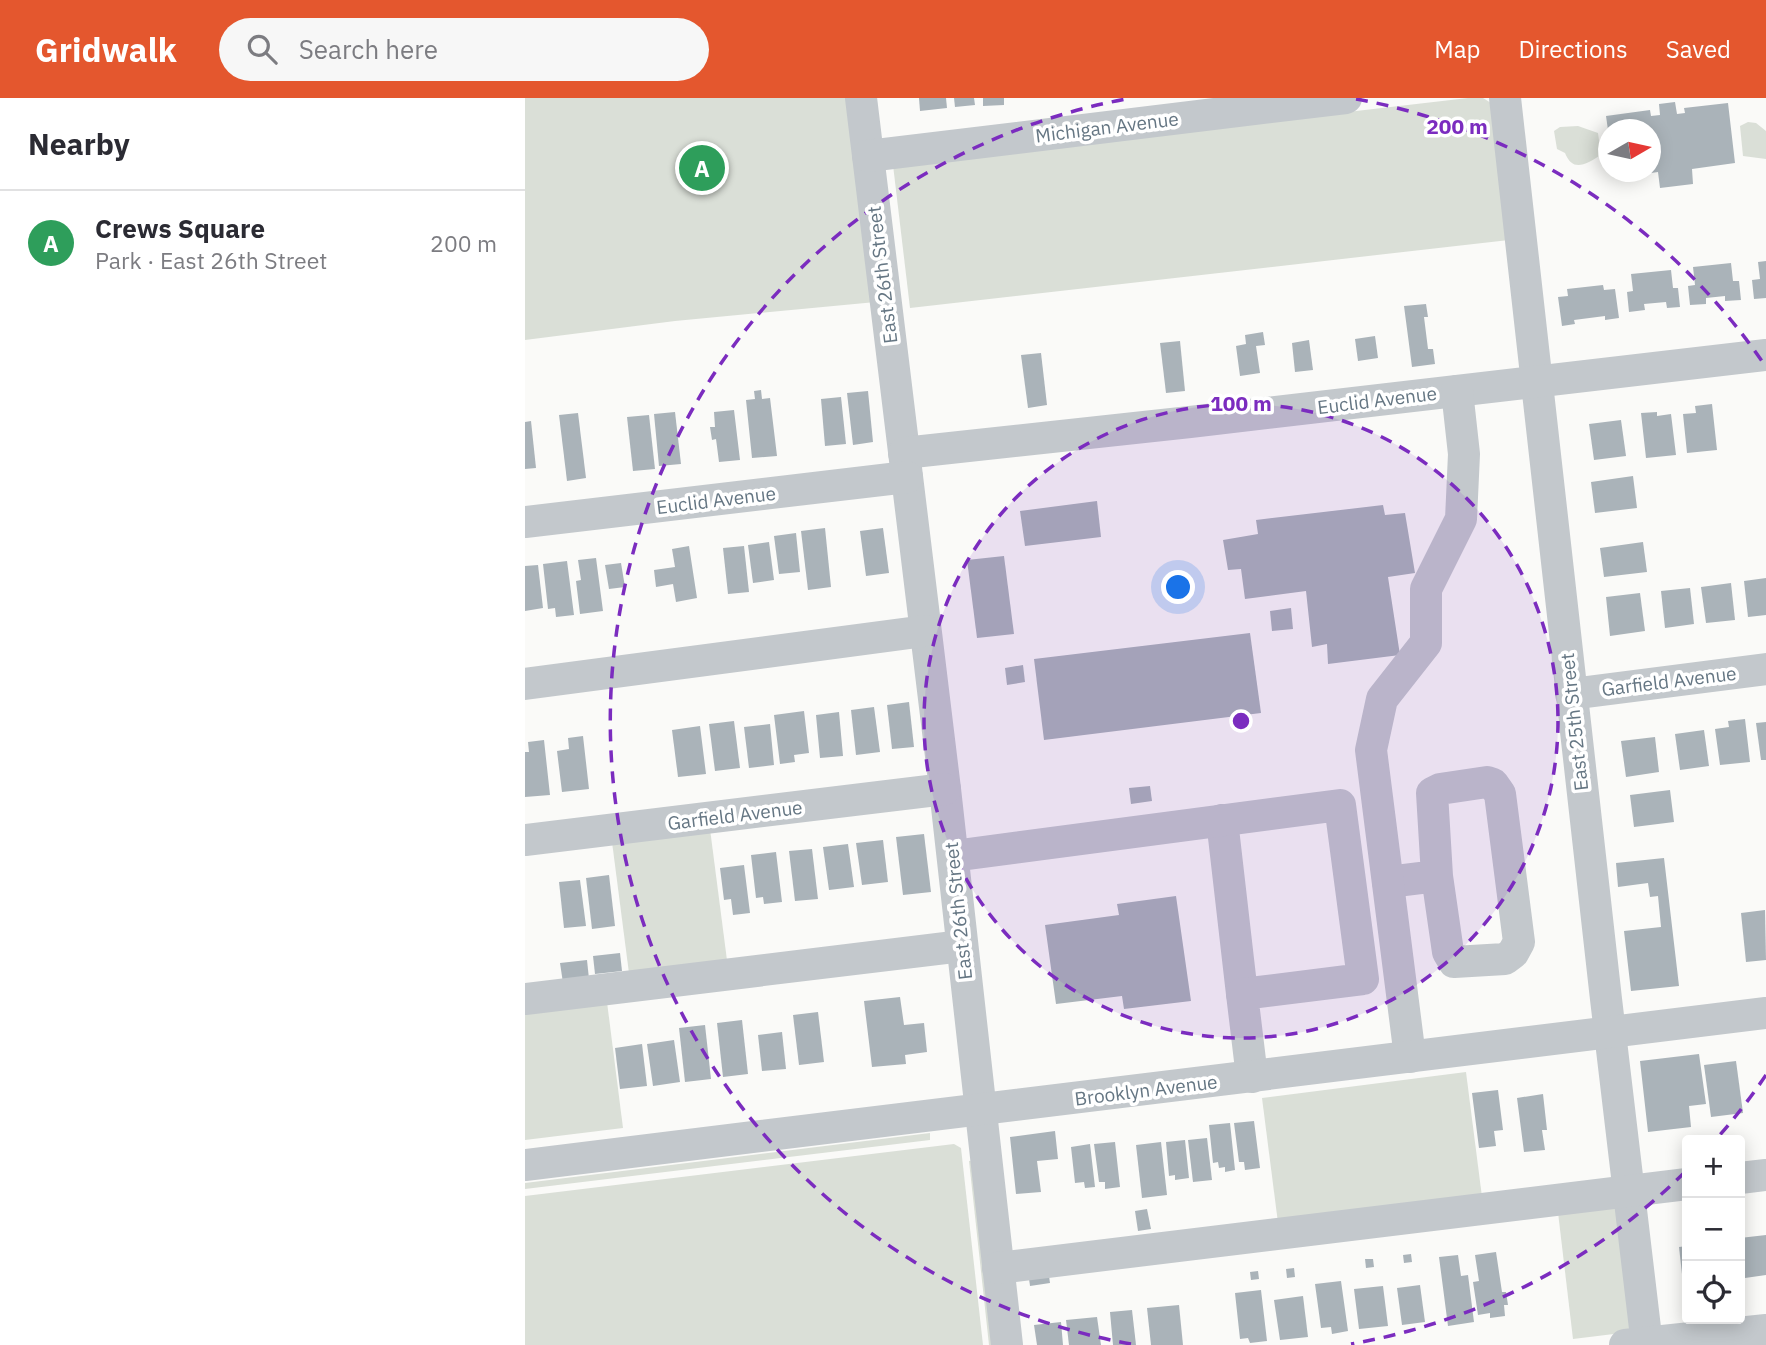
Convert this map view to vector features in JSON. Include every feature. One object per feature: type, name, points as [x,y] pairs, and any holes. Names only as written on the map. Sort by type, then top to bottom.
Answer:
[{"type":"street","name":"East 26th Street","points":[[861,98],[953,856],[1007,1345]]},
{"type":"street","name":"Michigan Avenue","points":[[868,156],[1346,98]]},
{"type":"street","name":"East 25th Street","points":[[1506,98],[1571,694],[1629,1190],[1640,1344]]},
{"type":"street","name":"Euclid Avenue","points":[[525,522],[905,465],[1457,391],[1766,355]]},
{"type":"street","points":[[1410,1057],[1371,750],[1382,699],[1426,643],[1426,589],[1461,519],[1464,454],[1457,391]]},
{"type":"street","points":[[525,684],[925,631]]},
{"type":"street","name":"Garfield Avenue","points":[[1571,694],[1766,669]]},
{"type":"street","points":[[1487,782],[1493,784],[1500,794],[1520,942],[1513,953],[1505,959],[1454,962],[1448,952],[1437,876],[1432,793],[1440,789],[1487,782]]},
{"type":"street","name":"Garfield Avenue","points":[[525,841],[945,789]]},
{"type":"street","points":[[953,856],[1340,805],[1363,979],[1242,994]]},
{"type":"street","points":[[1223,820],[1252,1077]]},
{"type":"street","points":[[1388,882],[1437,876]]},
{"type":"street","points":[[525,999],[962,946]]},
{"type":"street","name":"Brooklyn Avenue","points":[[525,1165],[1766,1013]]},
{"type":"street","points":[[1745,1177],[1766,1175]]},
{"type":"street","points":[[998,1268],[1682,1185]]},
{"type":"street","points":[[1640,1344],[1766,1330]]},
{"type":"shaded area","points":[[525,98],[871,98],[897,300],[675,321],[525,340]]},
{"type":"shaded area","points":[[1483,98],[1491,103],[1509,240],[910,308],[893,165]]},
{"type":"shaded area","points":[[1748,122],[1756,123],[1766,131],[1766,159],[1743,156],[1740,126]]},
{"type":"shaded area","points":[[1578,126],[1598,133],[1598,157],[1580,165],[1572,163],[1565,153],[1557,149],[1554,131],[1560,127]]},
{"type":"shaded area","points":[[710,829],[728,968],[630,981],[612,842]]},
{"type":"shaded area","points":[[606,994],[623,1128],[525,1140],[525,1005]]},
{"type":"shaded area","points":[[1466,1072],[1482,1197],[1278,1223],[1262,1098]]},
{"type":"shaded area","points":[[930,1133],[930,1140],[525,1189],[525,1183]]},
{"type":"shaded area","points":[[954,1144],[961,1148],[983,1345],[525,1345],[525,1196]]},
{"type":"shaded area","points":[[976,1160],[997,1345],[989,1345],[969,1161]]},
{"type":"shaded area","points":[[1616,1197],[1631,1322],[1629,1329],[1622,1333],[1573,1339],[1557,1204]]},
{"type":"building","points":[[919,98],[946,98],[947,108],[920,111]]},
{"type":"building","points":[[954,98],[974,98],[975,105],[955,107]]},
{"type":"building","points":[[983,98],[1004,98],[1004,105],[983,106]]},
{"type":"building","points":[[1675,102],[1677,114],[1685,113],[1684,108],[1728,103],[1735,163],[1692,169],[1693,184],[1660,188],[1661,119],[1606,119],[1606,116],[1650,110],[1651,116],[1660,115],[1659,104]]},
{"type":"building","points":[[1766,261],[1766,298],[1754,299],[1752,280],[1760,279],[1758,262]]},
{"type":"building","points":[[1731,263],[1733,281],[1739,281],[1741,300],[1725,301],[1725,296],[1706,298],[1706,304],[1690,305],[1688,286],[1695,285],[1693,267]]},
{"type":"building","points":[[1671,270],[1673,288],[1678,288],[1680,307],[1667,308],[1666,302],[1644,304],[1645,310],[1629,312],[1627,292],[1633,291],[1631,274]]},
{"type":"building","points":[[1603,285],[1604,290],[1615,289],[1619,318],[1605,320],[1605,316],[1574,320],[1575,324],[1562,326],[1558,297],[1568,296],[1567,289]]},
{"type":"building","points":[[1426,304],[1428,317],[1424,317],[1428,349],[1433,349],[1435,364],[1412,367],[1404,306]]},
{"type":"building","points":[[1263,332],[1265,345],[1256,346],[1260,373],[1240,376],[1236,346],[1246,344],[1245,335]]},
{"type":"building","points":[[1375,336],[1378,358],[1358,361],[1355,339]]},
{"type":"building","points":[[1309,340],[1313,370],[1295,372],[1292,343]]},
{"type":"building","points":[[1180,341],[1185,391],[1166,393],[1160,343]]},
{"type":"building","points":[[1041,353],[1047,405],[1028,408],[1021,355]]},
{"type":"building","points":[[761,390],[762,399],[770,398],[777,456],[752,458],[746,400],[755,399],[754,391]]},
{"type":"building","points":[[868,391],[873,442],[853,445],[847,393]]},
{"type":"building","points":[[841,397],[846,444],[825,446],[821,399]]},
{"type":"building","points":[[1712,404],[1717,450],[1687,453],[1683,414],[1696,413],[1695,406]]},
{"type":"building","points":[[734,410],[740,460],[719,462],[716,439],[712,440],[710,427],[715,427],[714,412]]},
{"type":"building","points":[[675,412],[681,464],[659,466],[654,414]]},
{"type":"building","points":[[1657,412],[1657,416],[1671,414],[1676,455],[1646,458],[1641,413]]},
{"type":"building","points":[[578,413],[586,478],[567,481],[559,415]]},
{"type":"building","points":[[649,415],[655,469],[633,471],[627,417]]},
{"type":"building","points":[[1621,420],[1626,456],[1594,460],[1589,424]]},
{"type":"building","points":[[531,421],[536,468],[525,469],[525,422]]},
{"type":"building","points":[[1633,476],[1637,508],[1595,513],[1591,482]]},
{"type":"building","points":[[1097,501],[1101,537],[1025,546],[1020,511]]},
{"type":"building","points":[[1383,505],[1385,515],[1405,513],[1415,573],[1388,577],[1400,655],[1328,664],[1327,644],[1312,647],[1306,591],[1245,599],[1241,569],[1228,570],[1223,540],[1258,534],[1256,520]]},
{"type":"building","points":[[825,528],[831,587],[808,590],[801,531]]},
{"type":"building","points":[[883,528],[889,573],[866,576],[860,531]]},
{"type":"building","points":[[796,533],[800,572],[779,574],[774,536]]},
{"type":"building","points":[[769,542],[774,580],[753,583],[748,545]]},
{"type":"building","points":[[1643,542],[1647,572],[1604,577],[1600,548]]},
{"type":"building","points":[[689,546],[697,598],[676,602],[673,584],[656,587],[654,570],[675,567],[672,549]]},
{"type":"building","points":[[744,546],[749,592],[728,594],[723,548]]},
{"type":"building","points":[[1004,556],[1014,634],[977,638],[967,560]]},
{"type":"building","points":[[596,558],[603,611],[580,614],[576,581],[581,580],[578,560]]},
{"type":"building","points":[[567,561],[574,615],[556,617],[555,608],[548,609],[543,564]]},
{"type":"building","points":[[621,563],[625,587],[609,589],[605,565]]},
{"type":"building","points":[[538,565],[543,608],[525,611],[525,566]]},
{"type":"building","points":[[1766,578],[1766,615],[1748,617],[1744,581]]},
{"type":"building","points":[[1731,583],[1735,620],[1706,623],[1701,587]]},
{"type":"building","points":[[1690,588],[1694,624],[1665,628],[1661,591]]},
{"type":"building","points":[[1640,593],[1645,631],[1610,636],[1606,597]]},
{"type":"building","points":[[1291,608],[1293,629],[1272,631],[1270,611]]},
{"type":"building","points":[[1250,633],[1261,713],[1044,740],[1034,659]]},
{"type":"building","points":[[1023,665],[1025,682],[1007,685],[1005,668]]},
{"type":"building","points":[[909,702],[914,747],[892,749],[887,705]]},
{"type":"building","points":[[874,707],[880,752],[856,755],[851,710]]},
{"type":"building","points":[[804,711],[809,753],[794,755],[795,762],[780,764],[774,715]]},
{"type":"building","points":[[839,712],[843,756],[820,758],[816,715]]},
{"type":"building","points":[[1745,719],[1750,762],[1720,765],[1715,729],[1729,727],[1728,721]]},
{"type":"building","points":[[734,721],[740,768],[715,771],[709,724]]},
{"type":"building","points":[[1766,722],[1766,760],[1761,760],[1756,723]]},
{"type":"building","points":[[770,724],[774,765],[749,768],[744,727]]},
{"type":"building","points":[[700,726],[706,774],[678,777],[672,730]]},
{"type":"building","points":[[1704,730],[1709,766],[1680,770],[1675,734]]},
{"type":"building","points":[[583,736],[589,789],[562,792],[557,751],[569,749],[568,738]]},
{"type":"building","points":[[1655,737],[1659,772],[1626,777],[1621,741]]},
{"type":"building","points":[[544,740],[550,795],[525,797],[525,752],[529,752],[528,742]]},
{"type":"building","points":[[1150,786],[1152,801],[1131,804],[1129,788]]},
{"type":"building","points":[[1670,790],[1674,822],[1634,827],[1630,795]]},
{"type":"building","points":[[924,834],[931,892],[903,895],[896,837]]},
{"type":"building","points":[[883,840],[888,882],[862,885],[856,843]]},
{"type":"building","points":[[848,844],[854,887],[829,890],[823,847]]},
{"type":"building","points":[[812,849],[818,899],[795,901],[789,851]]},
{"type":"building","points":[[776,852],[782,902],[764,904],[763,897],[756,898],[751,855]]},
{"type":"building","points":[[1664,858],[1679,986],[1631,991],[1624,931],[1661,927],[1658,896],[1650,897],[1648,883],[1618,887],[1616,863]]},
{"type":"building","points":[[744,865],[750,913],[733,915],[731,899],[724,900],[720,868]]},
{"type":"building","points":[[609,875],[615,926],[592,929],[586,878]]},
{"type":"building","points":[[580,880],[586,926],[564,928],[559,882]]},
{"type":"building","points":[[1176,896],[1191,1001],[1124,1009],[1122,996],[1056,1004],[1045,925],[1119,915],[1117,904]]},
{"type":"building","points":[[1765,910],[1766,960],[1746,962],[1741,913]]},
{"type":"building","points":[[620,953],[622,971],[595,974],[593,956]]},
{"type":"building","points":[[587,960],[589,979],[563,983],[560,963]]},
{"type":"building","points":[[900,997],[904,1025],[924,1023],[927,1052],[905,1055],[906,1064],[872,1067],[864,1001]]},
{"type":"building","points":[[818,1012],[824,1062],[799,1065],[793,1015]]},
{"type":"building","points":[[742,1020],[748,1074],[723,1077],[717,1023]]},
{"type":"building","points":[[705,1025],[711,1079],[685,1082],[679,1028]]},
{"type":"building","points":[[782,1032],[786,1069],[762,1071],[758,1035]]},
{"type":"building","points":[[674,1040],[680,1082],[653,1086],[647,1044]]},
{"type":"building","points":[[642,1044],[647,1086],[620,1089],[615,1048]]},
{"type":"building","points":[[1699,1054],[1706,1104],[1689,1106],[1691,1127],[1648,1132],[1640,1061]]},
{"type":"building","points":[[1736,1061],[1743,1113],[1711,1117],[1704,1065]]},
{"type":"building","points":[[1498,1090],[1503,1130],[1494,1131],[1496,1146],[1479,1148],[1472,1093]]},
{"type":"building","points":[[1543,1094],[1547,1130],[1542,1130],[1545,1150],[1524,1152],[1517,1098]]},
{"type":"building","points":[[1254,1121],[1260,1168],[1245,1170],[1244,1162],[1239,1162],[1234,1123]]},
{"type":"building","points":[[1230,1123],[1235,1170],[1225,1172],[1225,1167],[1219,1168],[1218,1162],[1213,1163],[1209,1125]]},
{"type":"building","points":[[1055,1131],[1058,1159],[1037,1161],[1041,1192],[1016,1194],[1010,1137]]},
{"type":"building","points":[[1207,1138],[1212,1180],[1193,1182],[1188,1140]]},
{"type":"building","points":[[1185,1140],[1189,1178],[1175,1180],[1175,1175],[1169,1176],[1166,1142]]},
{"type":"building","points":[[1115,1142],[1120,1187],[1105,1189],[1105,1182],[1099,1182],[1094,1144]]},
{"type":"building","points":[[1161,1142],[1167,1195],[1142,1198],[1136,1145]]},
{"type":"building","points":[[1090,1144],[1095,1187],[1085,1188],[1084,1182],[1075,1183],[1071,1147]]},
{"type":"building","points":[[1147,1209],[1151,1229],[1138,1231],[1135,1211]]},
{"type":"building","points":[[1766,1235],[1766,1275],[1745,1278],[1745,1237]]},
{"type":"building","points":[[1679,1247],[1682,1247],[1682,1274]]},
{"type":"building","points":[[1496,1252],[1502,1292],[1506,1292],[1508,1305],[1504,1305],[1505,1316],[1490,1318],[1490,1313],[1478,1315],[1473,1282],[1479,1281],[1475,1255]]},
{"type":"building","points":[[1411,1254],[1412,1262],[1404,1263],[1403,1255]]},
{"type":"building","points":[[1458,1255],[1461,1276],[1468,1275],[1474,1322],[1448,1326],[1439,1257]]},
{"type":"building","points":[[1365,1259],[1373,1259],[1374,1267],[1366,1268]]},
{"type":"building","points":[[1294,1268],[1295,1277],[1287,1278],[1286,1269]]},
{"type":"building","points":[[1048,1269],[1050,1283],[1030,1286],[1028,1271]]},
{"type":"building","points":[[1258,1271],[1259,1279],[1251,1280],[1250,1272]]},
{"type":"building","points":[[1341,1281],[1348,1331],[1332,1334],[1331,1327],[1321,1328],[1315,1284]]},
{"type":"building","points":[[1420,1285],[1425,1322],[1402,1325],[1397,1288]]},
{"type":"building","points":[[1383,1286],[1388,1326],[1359,1329],[1354,1289]]},
{"type":"building","points":[[1261,1290],[1267,1341],[1250,1343],[1248,1338],[1240,1339],[1235,1293]]},
{"type":"building","points":[[1303,1296],[1308,1337],[1280,1340],[1274,1300]]},
{"type":"building","points":[[1179,1305],[1183,1345],[1151,1345],[1147,1308]]},
{"type":"building","points":[[1132,1310],[1136,1345],[1113,1345],[1110,1312]]},
{"type":"building","points":[[1097,1317],[1101,1345],[1069,1345],[1066,1320]]},
{"type":"building","points":[[1061,1322],[1063,1345],[1037,1345],[1034,1325]]},
{"type":"place","name":"Crews Square","points":[[702,168]]}]
